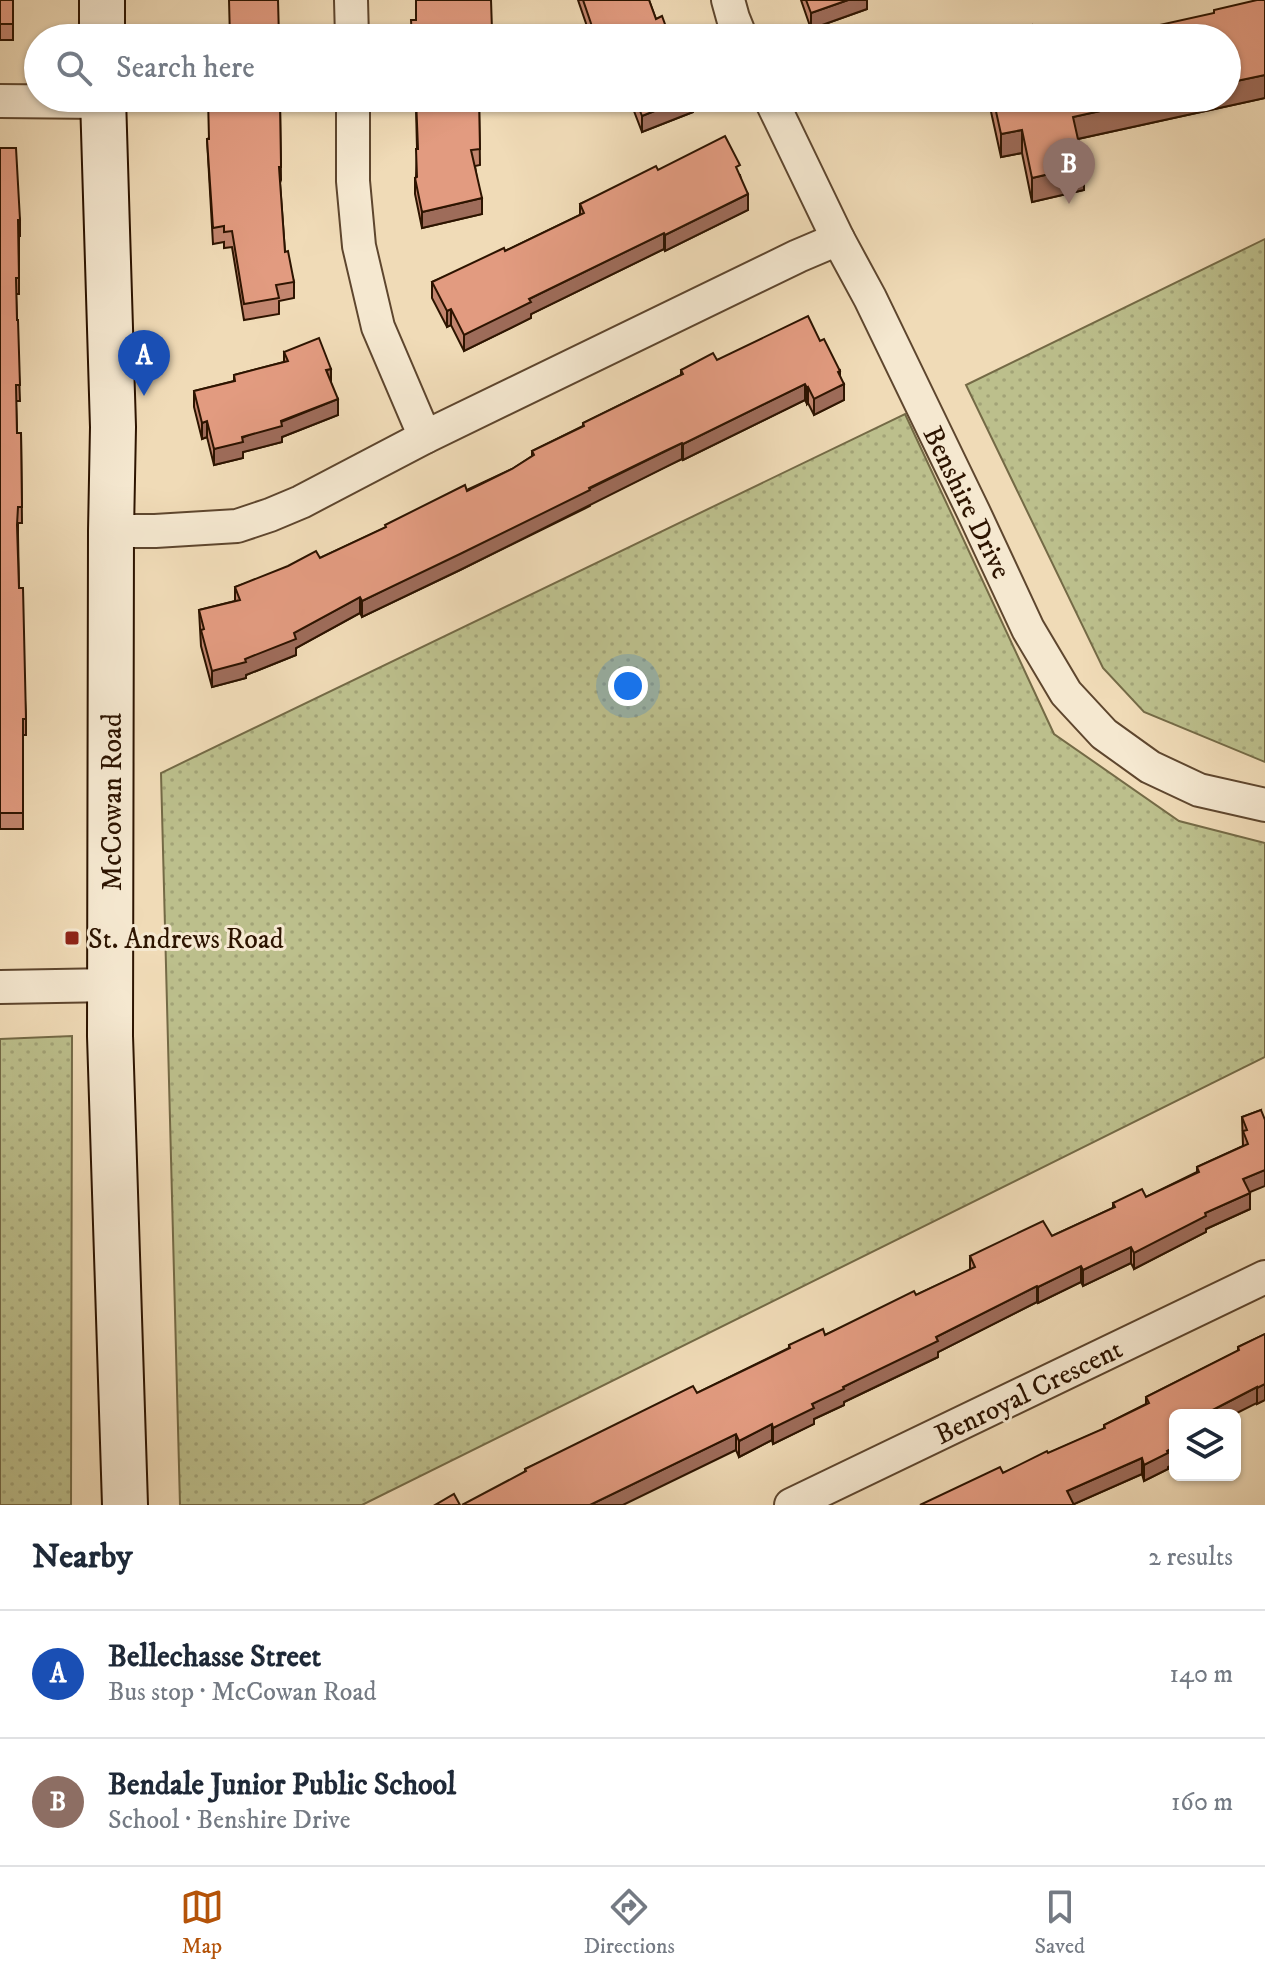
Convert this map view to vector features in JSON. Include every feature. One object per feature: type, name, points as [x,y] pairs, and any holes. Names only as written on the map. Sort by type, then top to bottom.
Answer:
[{"type":"main road","points":[[102,0],[102,24]]},
{"type":"main road","name":"McCowan Road","points":[[103,112],[113,427],[110,1036],[125,1505]]},
{"type":"street","points":[[351,0],[352,24]]},
{"type":"street","points":[[728,0],[735,24]]},
{"type":"street","points":[[0,101],[24,101]]},
{"type":"street","points":[[353,112],[353,181],[359,246],[378,327],[425,437]]},
{"type":"street","name":"Benshire Drive","points":[[777,112],[870,298],[1028,629],[1066,693],[1104,734],[1150,767],[1199,790],[1265,805]]},
{"type":"street","points":[[111,531],[237,526],[301,502],[425,437],[838,239]]},
{"type":"street","points":[[0,987],[112,985]]},
{"type":"street","name":"Benroyal Crescent","points":[[791,1505],[1265,1277]]},
{"type":"green space","points":[[1265,239],[1265,762],[1144,712],[1103,668],[966,385]]},
{"type":"green space","points":[[905,414],[1054,734],[1179,821],[1265,843],[1265,1057],[362,1505],[180,1505],[161,773]]},
{"type":"green space","points":[[72,1036],[71,1505],[0,1505],[0,1039]]},
{"type":"building","points":[[0,0],[13,0],[13,24],[0,24]]},
{"type":"building","points":[[229,0],[278,0],[279,24],[230,24]]},
{"type":"building","points":[[416,0],[491,0],[492,24],[411,24],[411,20],[416,20]]},
{"type":"building","points":[[583,0],[649,0],[656,19],[662,16],[665,24],[591,24]]},
{"type":"building","points":[[806,0],[848,0],[811,13]]},
{"type":"building","points":[[1265,0],[1265,75],[1241,80],[1241,24],[1164,24],[1214,13],[1214,10]]},
{"type":"building","points":[[208,112],[280,112],[279,167],[285,252],[288,251],[294,282],[276,285],[279,298],[244,304],[232,231],[224,232],[224,226],[213,228]]},
{"type":"building","points":[[417,112],[479,112],[480,149],[471,150],[482,198],[422,212],[415,178]]},
{"type":"building","points":[[996,112],[1096,112],[1073,117],[1084,166],[1032,178],[1022,130],[1001,134]]},
{"type":"building","points":[[725,136],[740,165],[736,167],[748,194],[529,299],[531,302],[464,335],[451,309],[447,311],[432,282],[584,213],[580,204]]},
{"type":"building","points":[[0,148],[16,148],[20,220],[19,278],[16,278],[20,385],[16,385],[17,433],[21,433],[22,507],[18,507],[17,525],[19,588],[23,588],[26,719],[23,719],[23,813],[0,813]]},
{"type":"building","points":[[808,316],[820,341],[824,339],[844,384],[814,399],[805,384],[362,601],[360,597],[294,633],[296,639],[245,659],[246,662],[212,671],[199,610],[240,600],[235,587],[316,551],[320,558],[465,485],[467,491],[512,469],[534,455],[532,451],[584,426],[583,423],[683,374],[681,370],[713,353],[717,360]]},
{"type":"building","points":[[319,338],[331,369],[326,370],[338,399],[281,421],[282,426],[242,437],[243,442],[214,449],[207,421],[202,423],[194,391],[235,381],[234,375],[288,361],[284,352]]},
{"type":"building","points":[[1261,1110],[1265,1120],[1265,1170],[1243,1179],[1250,1193],[1205,1213],[1206,1216],[1134,1253],[1131,1247],[1083,1270],[1081,1266],[1037,1286],[936,1337],[938,1341],[843,1387],[812,1404],[814,1408],[739,1441],[736,1434],[590,1505],[462,1505],[525,1469],[693,1386],[697,1393],[823,1329],[825,1335],[914,1291],[916,1295],[975,1267],[970,1256],[1043,1221],[1052,1236],[1115,1207],[1113,1203],[1142,1189],[1146,1197],[1199,1172],[1197,1167],[1248,1144],[1242,1117]]},
{"type":"building","points":[[1265,1334],[1265,1384],[1215,1409],[1169,1409],[1168,1453],[1144,1465],[1142,1458],[1067,1491],[1074,1505],[920,1505],[1000,1467],[1003,1473],[1105,1428],[1104,1425],[1149,1403],[1146,1397],[1239,1350],[1238,1347]]},
{"type":"building","points":[[454,1494],[460,1505],[435,1505]]},
{"type":"place","name":"Bendale Junior Public School","points":[[1069,204]]},
{"type":"place","name":"Bellechasse Street","points":[[144,396]]},
{"type":"place","name":"St. Andrews Road","points":[[72,938]]}]
